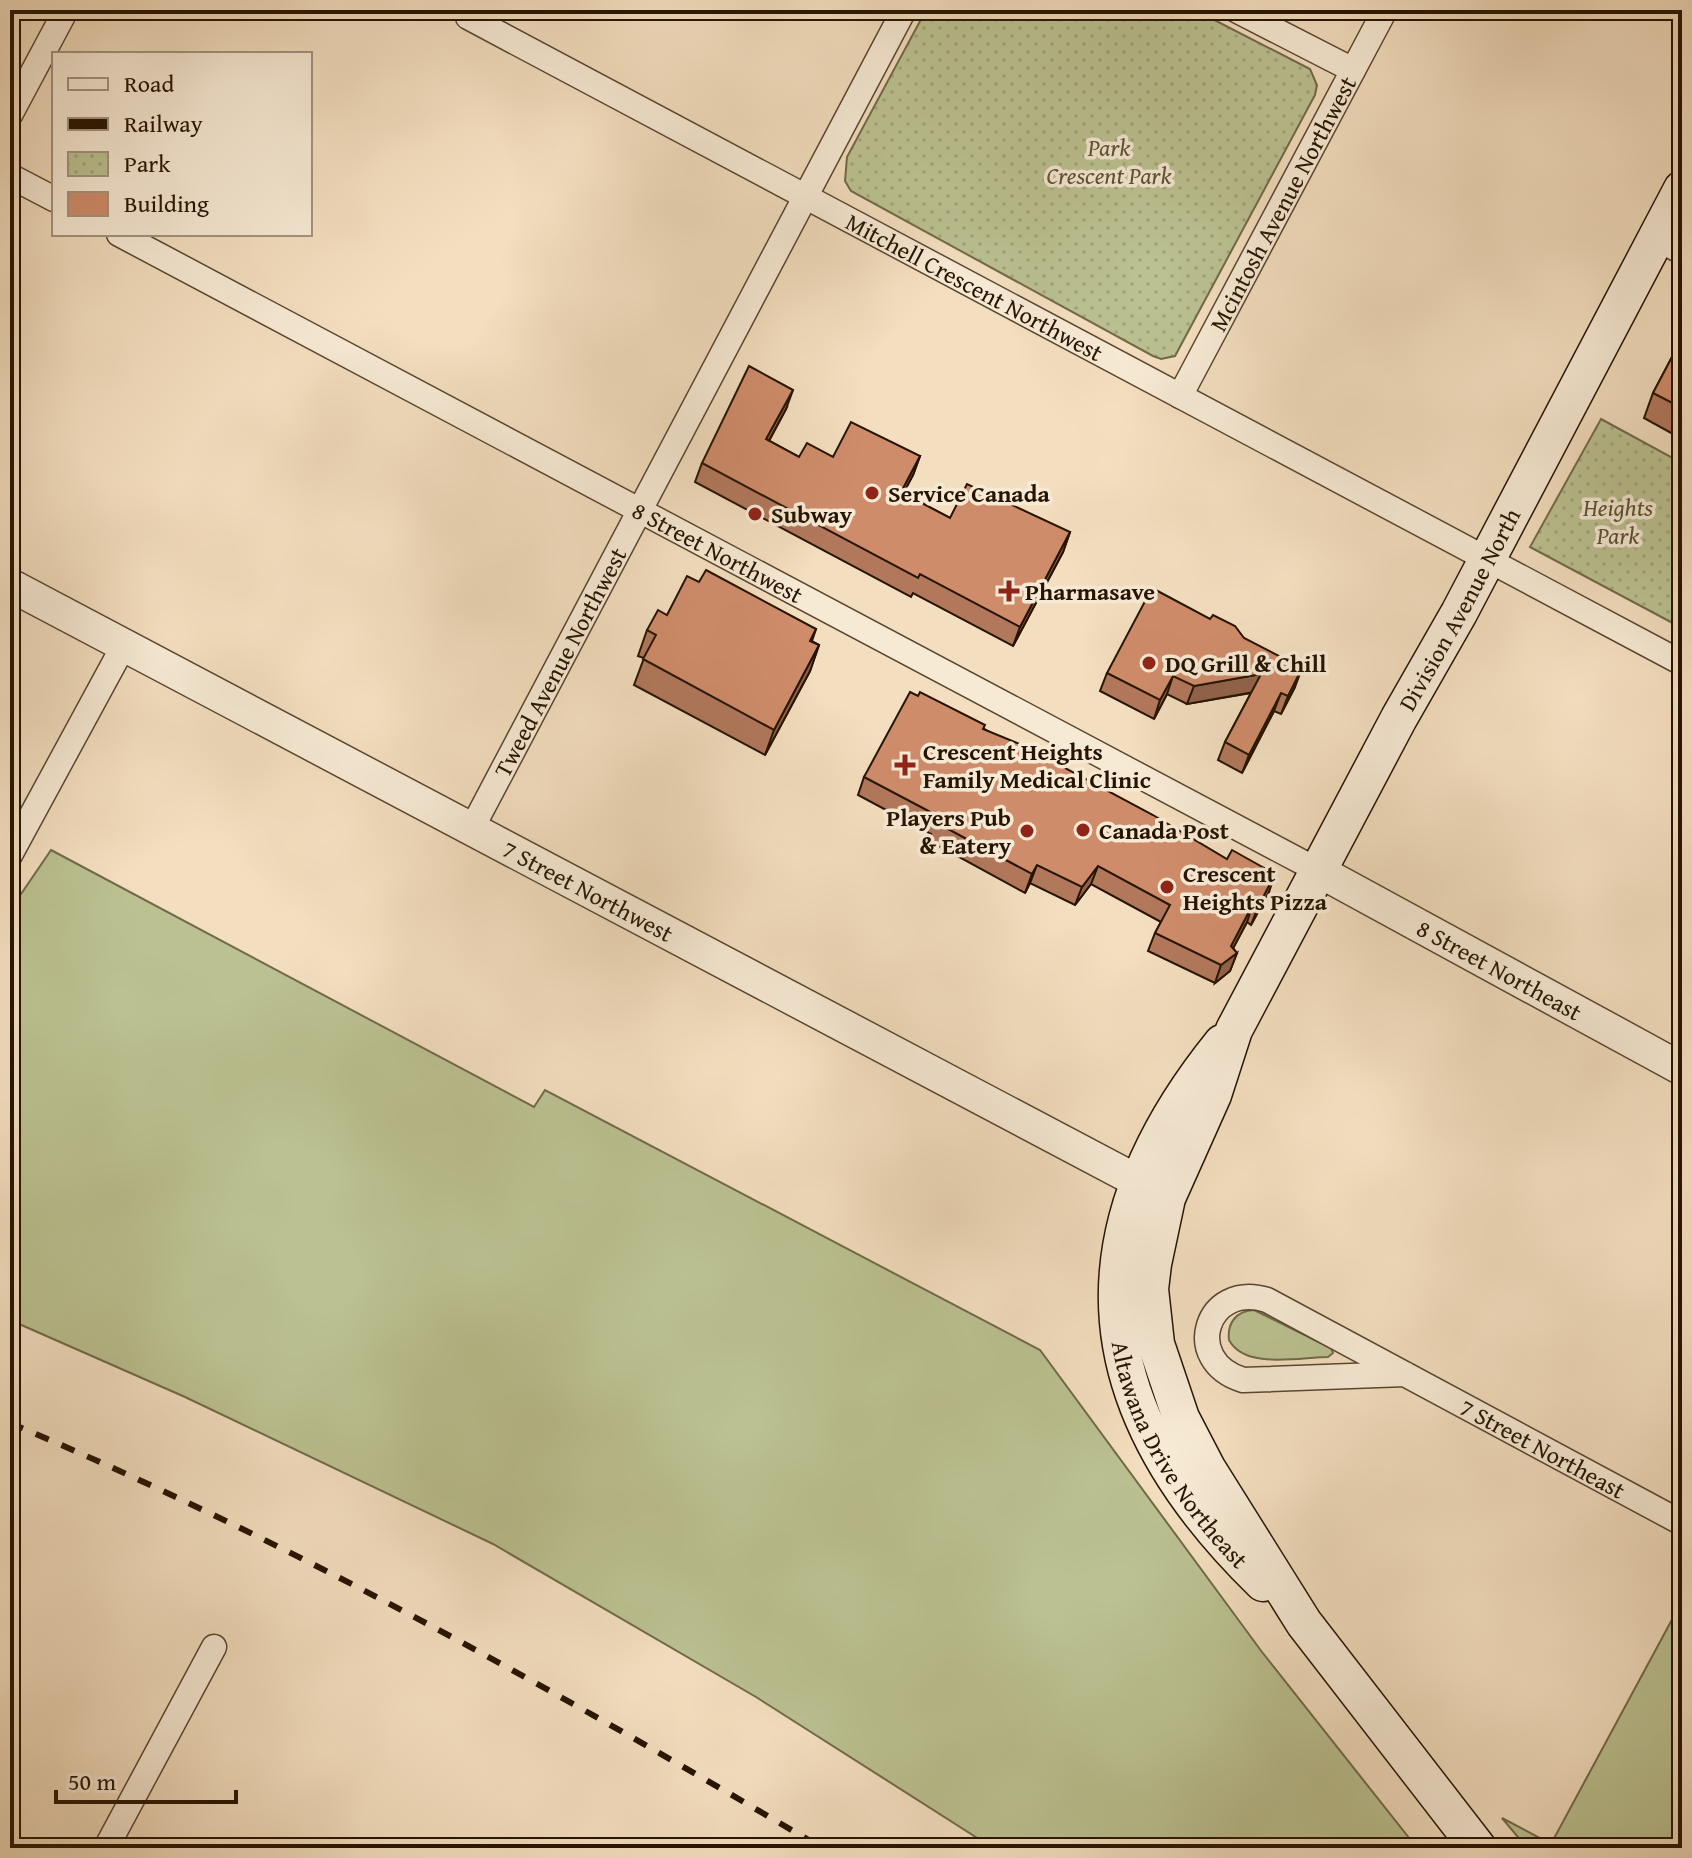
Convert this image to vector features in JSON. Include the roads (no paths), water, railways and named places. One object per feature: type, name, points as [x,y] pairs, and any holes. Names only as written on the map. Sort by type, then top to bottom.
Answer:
[{"type":"main road","name":"Division Avenue North","points":[[1135,1262],[1122,1231],[1153,1190],[1186,1088],[1234,1030],[1317,870],[1487,560],[1669,245],[1682,189]]},
{"type":"main road","name":"Altawana Drive Northeast","points":[[1135,1262],[1118,1340],[1130,1387],[1154,1442],[1197,1512],[1227,1548],[1304,1623],[1478,1848]]},
{"type":"street","points":[[10,115],[66,10]]},
{"type":"street","name":"Mitchell Crescent Northwest","points":[[472,10],[468,17],[1682,663]]},
{"type":"street","name":"Tweed Avenue Northwest","points":[[471,830],[904,10]]},
{"type":"street","points":[[1236,10],[1353,70]]},
{"type":"street","name":"Mcintosh Avenue Northwest","points":[[1180,396],[1385,10]]},
{"type":"street","points":[[10,176],[52,198]]},
{"type":"street","name":"8 Street Northwest","points":[[123,236],[1317,870]]},
{"type":"street","name":"7 Street Northwest","points":[[10,585],[1153,1190]]},
{"type":"street","points":[[10,855],[124,645]]},
{"type":"street","name":"8 Street Northeast","points":[[1317,870],[1682,1069]]},
{"type":"street","name":"7 Street Northeast","points":[[1405,1374],[1243,1380],[1220,1369],[1207,1346],[1207,1333],[1218,1309],[1241,1297],[1254,1296],[1405,1374],[1682,1523]]},
{"type":"street","points":[[106,1848],[214,1647]]},
{"type":"railway","points":[[10,1423],[115,1469],[322,1569],[524,1676],[822,1848]]},
{"type":"place","name":"Service Canada","points":[[872,493]]},
{"type":"place","name":"Subway","points":[[755,514]]},
{"type":"place","name":"Pharmasave","points":[[1009,591]]},
{"type":"place","name":"DQ Grill & Chill","points":[[1149,663]]},
{"type":"place","name":"Crescent Heights Family Medical Clinic","points":[[905,765]]},
{"type":"place","name":"Canada Post","points":[[1083,830]]},
{"type":"place","name":"Players Pub & Eatery","points":[[1027,831]]},
{"type":"place","name":"Crescent Heights Pizza","points":[[1167,887]]},
{"type":"park label","name":"Park Crescent Park","points":[[1109,161]]},
{"type":"park label","name":"Heights Park","points":[[1618,521]]}]
